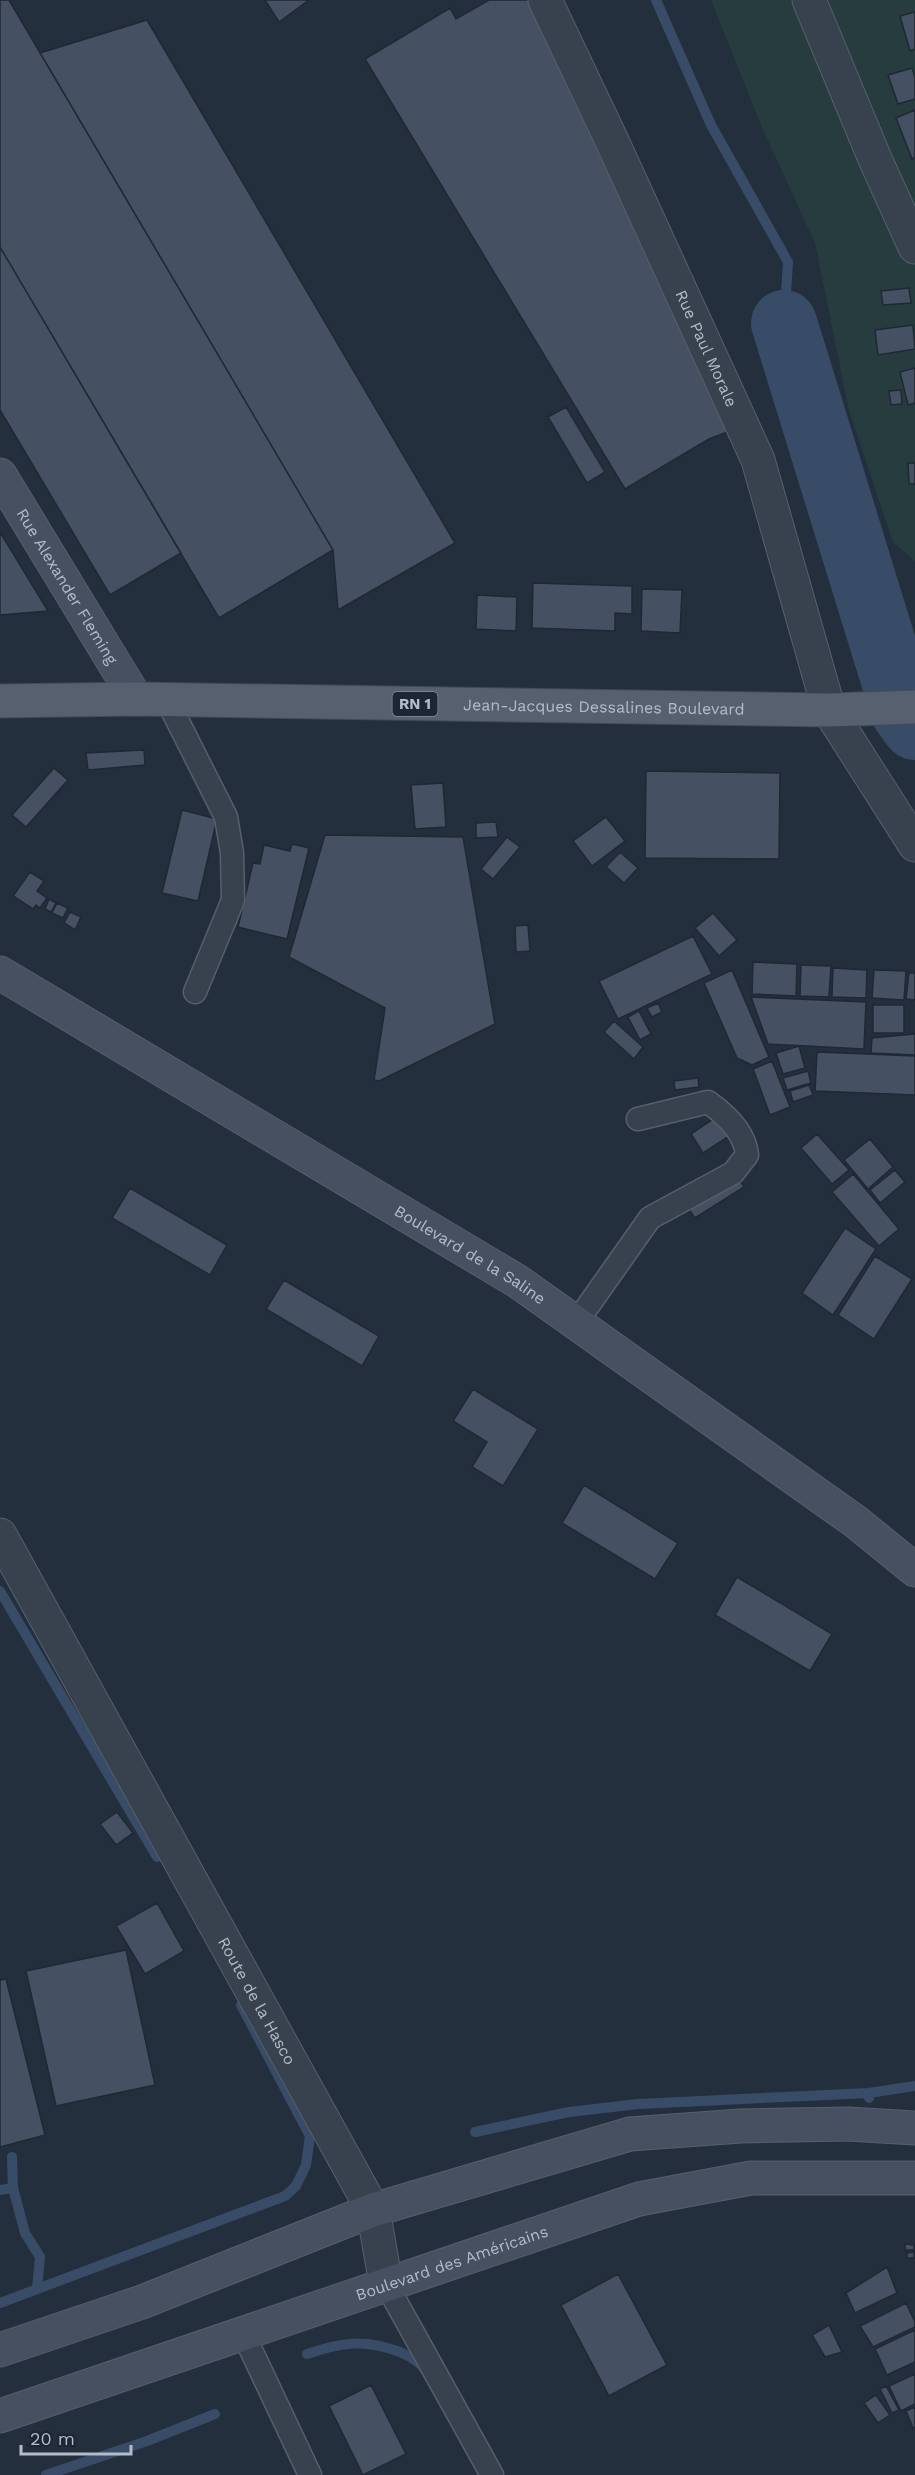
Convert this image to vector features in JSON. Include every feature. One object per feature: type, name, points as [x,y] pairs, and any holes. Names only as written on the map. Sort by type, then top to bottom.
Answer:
[{"type":"main road","name":"Rue Alexander Fleming","points":[[0,475],[151,700]]},
{"type":"main road","name":"Jean-Jacques Dessalines Boulevard","points":[[0,701],[151,700],[829,710],[899,708]]},
{"type":"main road","name":"Boulevard de la Saline","points":[[0,973],[517,1281],[856,1522],[915,1570]]},
{"type":"main road","points":[[0,2350],[142,2302],[373,2210],[630,2134],[753,2126],[848,2124],[915,2128]]},
{"type":"main road","name":"Boulevard des Américains","points":[[0,2416],[639,2199],[751,2178],[915,2178]]},
{"type":"street","name":"Rue Paul Morale","points":[[545,0],[758,460],[829,710],[915,845]]},
{"type":"street","points":[[809,0],[875,159],[915,247]]},
{"type":"street","name":"Route de la Hasco","points":[[0,1535],[373,2210],[386,2284]]},
{"type":"lane","points":[[151,700],[226,817],[232,853],[233,900],[195,992]]},
{"type":"lane","points":[[576,1323],[650,1218],[733,1173],[747,1155],[746,1143],[722,1112],[708,1102],[638,1119]]},
{"type":"lane","name":"Route de la Hasco","points":[[386,2284],[492,2475]]},
{"type":"lane","points":[[243,2333],[310,2475]]},
{"type":"green space","points":[[711,0],[915,0],[915,561],[893,542],[849,410],[815,243],[761,125]]},
{"type":"building","points":[[0,0],[9,0],[333,550],[219,618],[0,247]]},
{"type":"building","points":[[265,0],[309,0],[279,22]]},
{"type":"building","points":[[489,0],[530,0],[733,430],[709,439],[625,489],[365,59],[450,8],[456,19]]},
{"type":"building","points":[[915,12],[915,49],[910,51],[900,16]]},
{"type":"building","points":[[147,20],[455,543],[338,610],[333,550],[40,53]]},
{"type":"building","points":[[912,68],[915,77],[915,99],[898,104],[888,75]]},
{"type":"building","points":[[915,110],[915,157],[912,159],[896,118]]},
{"type":"building","points":[[0,247],[181,553],[110,595],[0,410]]},
{"type":"building","points":[[909,288],[911,303],[883,305],[881,291]]},
{"type":"building","points":[[913,325],[915,349],[878,355],[875,330]]},
{"type":"building","points":[[915,368],[915,403],[908,405],[900,372]]},
{"type":"building","points":[[901,390],[902,404],[891,405],[889,391]]},
{"type":"building","points":[[566,407],[605,472],[587,483],[548,417]]},
{"type":"building","points":[[908,463],[915,463],[915,484],[909,484]]},
{"type":"building","points":[[0,532],[48,611],[0,615]]},
{"type":"building","points":[[533,583],[632,586],[632,614],[615,613],[615,631],[532,628]]},
{"type":"building","points":[[642,589],[682,590],[680,633],[641,631]]},
{"type":"building","points":[[477,595],[517,597],[516,631],[476,629]]},
{"type":"building","points":[[144,750],[145,765],[88,770],[86,753]]},
{"type":"building","points":[[54,768],[68,780],[26,827],[12,815]]},
{"type":"building","points":[[646,771],[780,773],[779,859],[645,858]]},
{"type":"building","points":[[443,783],[446,827],[415,829],[411,785]]},
{"type":"building","points":[[182,810],[217,819],[198,901],[162,893]]},
{"type":"building","points":[[606,817],[625,841],[592,866],[573,841]]},
{"type":"building","points":[[496,822],[498,837],[476,838],[476,823]]},
{"type":"building","points":[[325,835],[463,837],[495,1024],[379,1081],[374,1080],[385,1008],[289,957]]},
{"type":"building","points":[[507,837],[520,847],[493,879],[481,869]]},
{"type":"building","points":[[292,844],[309,848],[287,939],[238,927],[253,863],[260,864],[264,845],[290,851]]},
{"type":"building","points":[[620,852],[638,868],[624,883],[606,867]]},
{"type":"building","points":[[30,872],[44,881],[37,891],[47,898],[40,908],[36,905],[33,909],[13,896]]},
{"type":"building","points":[[49,899],[56,903],[51,912],[45,909]]},
{"type":"building","points":[[57,903],[68,908],[63,918],[52,913]]},
{"type":"building","points":[[70,912],[81,917],[75,930],[64,923]]},
{"type":"building","points":[[713,913],[737,940],[719,956],[695,928]]},
{"type":"building","points":[[528,925],[530,951],[516,952],[515,926]]},
{"type":"building","points":[[693,936],[712,974],[618,1019],[599,981]]},
{"type":"building","points":[[753,962],[797,964],[796,996],[752,994]]},
{"type":"building","points":[[801,965],[831,966],[829,997],[800,996]]},
{"type":"building","points":[[833,968],[867,970],[866,998],[832,997]]},
{"type":"building","points":[[732,970],[769,1057],[752,1065],[737,1058],[704,983]]},
{"type":"building","points":[[874,970],[906,971],[904,1000],[872,998]]},
{"type":"building","points":[[909,973],[915,973],[915,1000],[906,999]]},
{"type":"building","points":[[751,997],[866,1002],[864,1049],[768,1044]]},
{"type":"building","points":[[658,1003],[662,1012],[652,1017],[647,1008]]},
{"type":"building","points":[[873,1005],[904,1005],[904,1033],[873,1033]]},
{"type":"building","points":[[639,1011],[651,1034],[640,1040],[628,1017]]},
{"type":"building","points":[[614,1021],[643,1047],[634,1059],[604,1032]]},
{"type":"building","points":[[915,1034],[915,1055],[871,1053],[872,1038]]},
{"type":"building","points":[[799,1046],[805,1068],[783,1074],[776,1053]]},
{"type":"building","points":[[817,1052],[915,1056],[915,1095],[815,1091]]},
{"type":"building","points":[[772,1061],[790,1107],[770,1115],[753,1069]]},
{"type":"building","points":[[808,1071],[811,1083],[787,1090],[783,1078]]},
{"type":"building","points":[[698,1078],[699,1087],[675,1090],[674,1081]]},
{"type":"building","points":[[809,1085],[813,1095],[793,1102],[790,1091]]},
{"type":"building","points":[[718,1116],[731,1135],[703,1153],[691,1134]]},
{"type":"building","points":[[817,1134],[849,1170],[832,1184],[801,1148]]},
{"type":"building","points":[[870,1139],[893,1167],[868,1189],[844,1160]]},
{"type":"building","points":[[895,1170],[905,1182],[880,1203],[870,1190]]},
{"type":"building","points":[[735,1173],[744,1187],[695,1218],[685,1204]]},
{"type":"building","points":[[853,1174],[899,1229],[879,1246],[832,1192]]},
{"type":"building","points":[[130,1188],[227,1245],[210,1275],[112,1218]]},
{"type":"building","points":[[845,1228],[876,1249],[833,1315],[802,1293]]},
{"type":"building","points":[[875,1256],[912,1279],[874,1339],[838,1315]]},
{"type":"building","points":[[284,1280],[379,1336],[362,1366],[266,1309]]},
{"type":"building","points":[[473,1389],[538,1429],[503,1486],[472,1467],[487,1442],[453,1421]]},
{"type":"building","points":[[584,1485],[678,1543],[655,1579],[562,1523]]},
{"type":"building","points":[[737,1577],[832,1634],[810,1671],[715,1615]]},
{"type":"building","points":[[117,1812],[133,1833],[116,1845],[100,1824]]},
{"type":"building","points":[[157,1903],[184,1951],[145,1974],[116,1926]]},
{"type":"building","points":[[126,1950],[155,2085],[56,2106],[26,1971]]},
{"type":"building","points":[[6,1979],[45,2135],[0,2147],[0,1980]]},
{"type":"building","points":[[905,2244],[914,2245],[914,2250],[905,2250]]},
{"type":"building","points":[[914,2252],[914,2258],[907,2258],[907,2253]]},
{"type":"building","points":[[887,2267],[897,2293],[855,2313],[846,2293]]},
{"type":"building","points":[[618,2274],[667,2365],[609,2396],[561,2305]]},
{"type":"building","points":[[906,2303],[915,2327],[873,2347],[860,2326]]},
{"type":"building","points":[[829,2325],[842,2352],[825,2357],[812,2335]]},
{"type":"building","points":[[915,2330],[915,2362],[887,2375],[875,2349]]},
{"type":"building","points":[[915,2374],[915,2404],[901,2411],[889,2386]]},
{"type":"building","points":[[371,2385],[406,2454],[363,2475],[329,2406]]},
{"type":"building","points":[[886,2386],[899,2410],[892,2413],[880,2389]]},
{"type":"building","points":[[876,2395],[890,2415],[878,2423],[864,2403]]},
{"type":"building","points":[[915,2407],[915,2427],[913,2428],[906,2411]]},
{"type":"waterway","points":[[656,0],[711,125],[788,262],[784,323]]},
{"type":"waterway","points":[[784,323],[904,712],[915,727]]},
{"type":"waterway","points":[[0,1591],[157,1857]]},
{"type":"waterway","points":[[0,2303],[285,2196],[296,2186],[306,2165],[310,2136],[241,2005]]},
{"type":"waterway","points":[[869,2098],[869,2093],[915,2086]]},
{"type":"waterway","points":[[475,2132],[569,2112],[638,2104],[869,2093]]},
{"type":"waterway","points":[[12,2157],[13,2188],[25,2233],[40,2257],[37,2289]]},
{"type":"waterway","points":[[0,2190],[13,2188]]},
{"type":"waterway","points":[[307,2354],[343,2345],[376,2345],[407,2355],[426,2371]]},
{"type":"waterway","points":[[46,2475],[147,2441],[215,2414]]}]
